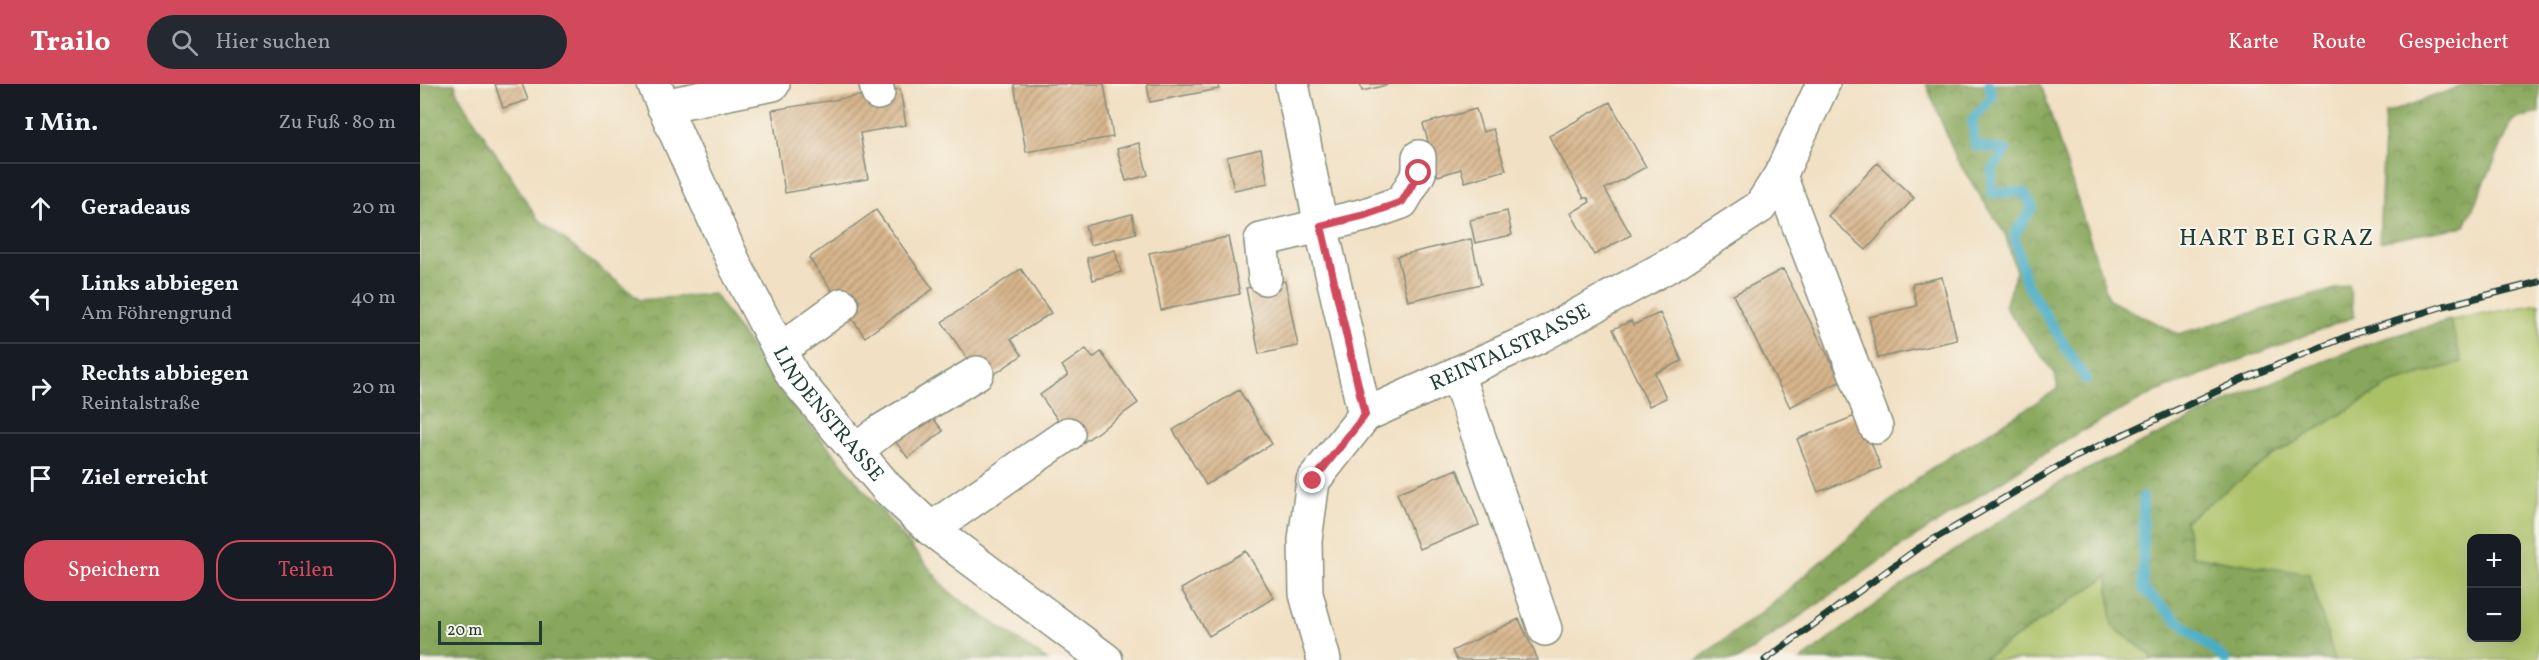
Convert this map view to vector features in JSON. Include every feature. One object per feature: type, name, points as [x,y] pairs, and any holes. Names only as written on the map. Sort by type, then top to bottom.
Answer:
[{"type":"street","points":[[659,95],[773,84]]},
{"type":"street","points":[[1292,84],[1321,226],[1365,415]]},
{"type":"street","name":"REINTALSTRASSE","points":[[1324,660],[1306,594],[1305,540],[1313,481],[1365,415],[1538,337],[1677,261],[1760,207],[1780,176],[1823,84]]},
{"type":"street","name":"LINDENSTRASSE","points":[[659,95],[736,267],[793,376],[887,488],[931,529],[1106,660]]},
{"type":"street","points":[[1265,278],[1261,240],[1365,215],[1402,202],[1419,173],[1419,157]]},
{"type":"street","points":[[1780,176],[1876,427]]},
{"type":"street","points":[[780,350],[842,305]]},
{"type":"street","points":[[856,451],[881,431],[977,373]]},
{"type":"street","points":[[1457,374],[1545,629]]},
{"type":"street","points":[[931,529],[1068,434]]},
{"type":"green space","points":[[420,84],[455,84],[457,93],[537,218],[640,300],[714,294],[780,389],[949,592],[1047,660],[420,660]]},
{"type":"green space","points":[[1926,84],[2041,84],[2109,300],[2178,334],[2349,285],[2354,317],[2156,392],[2067,439],[1912,539],[1737,660],[1697,660],[1763,611],[1922,474],[2058,389],[2055,374],[2005,307],[2016,271],[2005,234],[1957,160]]},
{"type":"green space","points":[[2467,84],[2539,84],[2539,113],[2513,120],[2465,226],[2379,242],[2385,114]]},
{"type":"green space","points":[[2539,304],[2539,660],[2335,660],[2309,574],[2192,556],[2185,521],[2274,455],[2390,384],[2462,362],[2450,320]]},
{"type":"green space","points":[[2450,320],[2462,362],[2390,384],[2274,455],[2185,521],[2192,556],[2309,574],[2335,660],[2151,660],[2151,655],[2112,626],[2108,576],[1982,660],[1801,660],[1896,589],[2055,485],[2247,392],[2372,342]]},
{"type":"green space","points":[[2108,576],[2112,626],[2151,655],[2151,660],[1982,660]]},
{"type":"building","points":[[495,84],[522,84],[528,100],[503,108]]},
{"type":"building","points":[[1014,84],[1104,84],[1113,137],[1026,152]]},
{"type":"building","points":[[1147,84],[1218,84],[1219,89],[1150,102]]},
{"type":"building","points":[[1360,84],[1387,84],[1387,85],[1362,91]]},
{"type":"building","points":[[900,89],[906,125],[860,133],[868,179],[785,193],[772,110]]},
{"type":"building","points":[[1610,102],[1646,167],[1605,189],[1631,235],[1594,255],[1571,213],[1590,202],[1588,198],[1584,198],[1549,136]]},
{"type":"building","points":[[1476,109],[1483,132],[1493,129],[1506,170],[1465,182],[1461,169],[1438,176],[1423,124]]},
{"type":"building","points":[[1139,143],[1148,175],[1126,181],[1117,149]]},
{"type":"building","points":[[1261,149],[1268,183],[1234,190],[1227,157]]},
{"type":"building","points":[[1877,163],[1914,198],[1866,250],[1828,216]]},
{"type":"building","points":[[876,210],[933,289],[865,337],[809,258]]},
{"type":"building","points":[[1507,211],[1512,235],[1475,243],[1470,220]]},
{"type":"building","points":[[1132,214],[1136,233],[1090,245],[1085,226]]},
{"type":"building","points":[[1228,237],[1240,294],[1161,310],[1149,253]]},
{"type":"building","points":[[1471,239],[1481,284],[1408,301],[1397,256]]},
{"type":"building","points":[[1115,250],[1121,272],[1093,280],[1087,258]]},
{"type":"building","points":[[1021,269],[1051,313],[1011,339],[1022,355],[983,382],[942,322]]},
{"type":"building","points":[[1783,269],[1841,381],[1790,407],[1733,295]]},
{"type":"building","points":[[1942,277],[1957,340],[1878,358],[1869,317],[1917,306],[1912,284]]},
{"type":"building","points":[[1285,281],[1298,346],[1259,354],[1246,288]]},
{"type":"building","points":[[1660,313],[1682,361],[1655,373],[1666,398],[1649,406],[1613,329],[1631,321],[1633,325]]},
{"type":"building","points":[[1086,349],[1093,358],[1101,352],[1138,403],[1077,447],[1040,395],[1068,375],[1062,366]]},
{"type":"building","points":[[1239,390],[1272,444],[1206,485],[1173,430]]},
{"type":"building","points":[[926,409],[943,431],[908,458],[891,436]]},
{"type":"building","points":[[1860,414],[1881,468],[1818,492],[1797,439]]},
{"type":"building","points":[[1457,469],[1479,525],[1419,549],[1397,493]]},
{"type":"building","points":[[1246,551],[1274,598],[1209,636],[1181,589]]},
{"type":"building","points":[[1519,619],[1538,660],[1457,660],[1452,651]]},
{"type":"waterway","points":[[1989,84],[1992,97],[1972,120],[1975,146],[2006,150],[1992,170],[1991,193],[2023,192],[2033,207],[2014,235],[2026,283],[2086,380]]},
{"type":"waterway","points":[[2143,497],[2143,589],[2226,660]]},
{"type":"railway","points":[[1765,660],[1917,549],[2073,458],[2243,379],[2348,336],[2444,306],[2539,282]]},
{"type":"district","name":"HART BEI GRAZ","points":[[2277,239]]},
{"type":"route","points":[[1313,481],[1365,415],[1321,226],[1365,215],[1402,202],[1419,173]]}]
